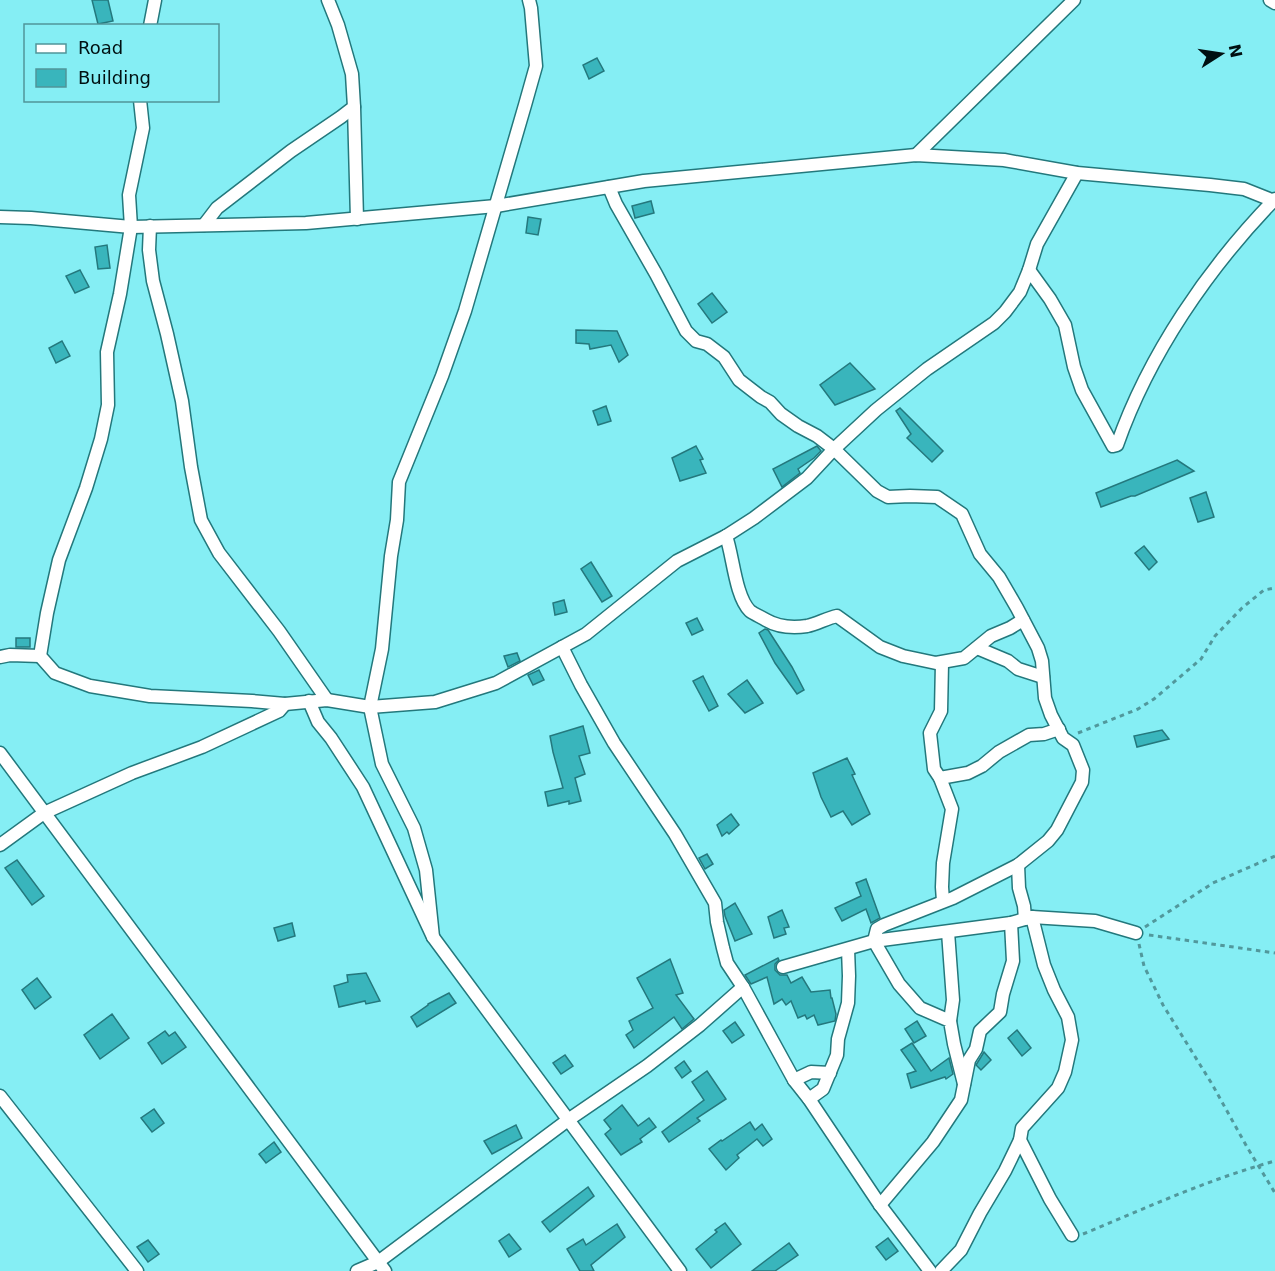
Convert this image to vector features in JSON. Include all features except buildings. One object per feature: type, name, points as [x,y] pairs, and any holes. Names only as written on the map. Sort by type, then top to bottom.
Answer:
[{"type":"street","points":[[150,24],[155,0]]},
{"type":"street","points":[[328,0],[352,74],[357,219]]},
{"type":"street","points":[[433,937],[426,870],[414,828],[382,764],[370,707],[382,649],[391,556],[397,520],[399,482],[461,322],[536,66],[529,0]]},
{"type":"street","points":[[916,155],[1074,0]]},
{"type":"street","points":[[1270,0],[1275,3]]},
{"type":"street","points":[[140,102],[142,128],[129,195],[131,227],[120,294],[107,352],[108,405],[101,439],[86,488],[59,560],[46,613],[40,656],[55,674],[90,686],[150,696],[285,704],[327,699],[370,707],[435,702],[496,683],[586,634],[677,561],[726,536],[807,478],[834,448],[876,410],[919,376],[994,323],[1020,292],[1037,244],[1077,173]]},
{"type":"street","points":[[204,225],[217,208],[354,107]]},
{"type":"street","points":[[0,217],[131,227],[306,223],[496,206],[644,181],[916,155],[1004,160],[1077,173],[1244,189],[1274,200],[1254,220],[1196,295],[1151,367],[1115,446],[1082,390],[1074,367],[1065,325],[1029,270]]},
{"type":"street","points":[[609,187],[616,204],[686,331],[696,341],[707,344],[724,357],[739,380],[770,402],[781,414],[834,448],[877,491],[888,497],[938,497],[962,514],[980,554],[999,577],[1040,655],[1045,698],[1051,715],[1061,734],[1073,745],[1083,770],[1082,782],[1057,830],[1048,841],[1018,866],[974,888],[884,925],[877,929],[874,941],[899,984],[920,1008],[950,1021]]},
{"type":"street","points":[[150,226],[153,281],[182,400],[201,520],[219,553],[279,631],[327,699]]},
{"type":"street","points":[[726,536],[742,597],[749,610],[782,627],[807,626],[837,616],[880,647],[903,656],[942,663],[964,658],[991,636],[1023,620]]},
{"type":"street","points":[[562,647],[615,743],[675,834],[715,903],[727,963],[743,987],[794,1080],[880,1205],[930,1271]]},
{"type":"street","points":[[977,648],[1008,661],[1018,669],[1043,677]]},
{"type":"street","points":[[0,657],[40,656]]},
{"type":"street","points":[[942,663],[941,711],[930,733],[934,769],[952,809],[943,863],[943,901]]},
{"type":"street","points":[[309,701],[318,722],[363,787],[433,937],[680,1271]]},
{"type":"street","points":[[0,845],[44,813],[132,773],[202,747],[279,711],[285,704]]},
{"type":"street","points":[[940,778],[968,774],[999,752],[1029,735],[1061,734]]},
{"type":"street","points":[[0,753],[382,1266]]},
{"type":"street","points":[[941,1271],[962,1250],[980,1213],[1005,1171],[1020,1140],[1022,1128],[1058,1088],[1065,1072],[1072,1040],[1068,1017],[1044,965],[1024,906],[1019,888],[1018,866]]},
{"type":"street","points":[[783,967],[874,941],[1011,923],[1029,918],[1095,921],[1136,933]]},
{"type":"street","points":[[880,1205],[933,1142],[961,1100],[969,1060],[976,1049],[980,1031],[1000,1012],[1013,962],[1011,923]]},
{"type":"street","points":[[948,932],[953,1000],[950,1021],[964,1084]]},
{"type":"street","points":[[809,1099],[823,1089],[837,1055],[838,1039],[848,1003],[848,949]]},
{"type":"street","points":[[357,1271],[382,1266],[568,1120],[647,1066],[700,1025],[743,987]]},
{"type":"street","points":[[794,1080],[811,1072],[830,1073]]},
{"type":"street","points":[[0,1096],[137,1271]]},
{"type":"street","points":[[1020,1140],[1050,1199],[1072,1235]]},
{"type":"path","points":[[1061,734],[1110,720],[1138,709],[1154,699],[1201,659],[1215,636],[1242,608],[1264,590],[1275,588]]},
{"type":"path","points":[[1136,933],[1213,883],[1275,856]]},
{"type":"path","points":[[1136,933],[1275,953]]},
{"type":"path","points":[[1136,933],[1144,966],[1163,1005],[1212,1083],[1275,1193]]},
{"type":"path","points":[[1072,1235],[1082,1234],[1167,1198],[1275,1161]]}]
